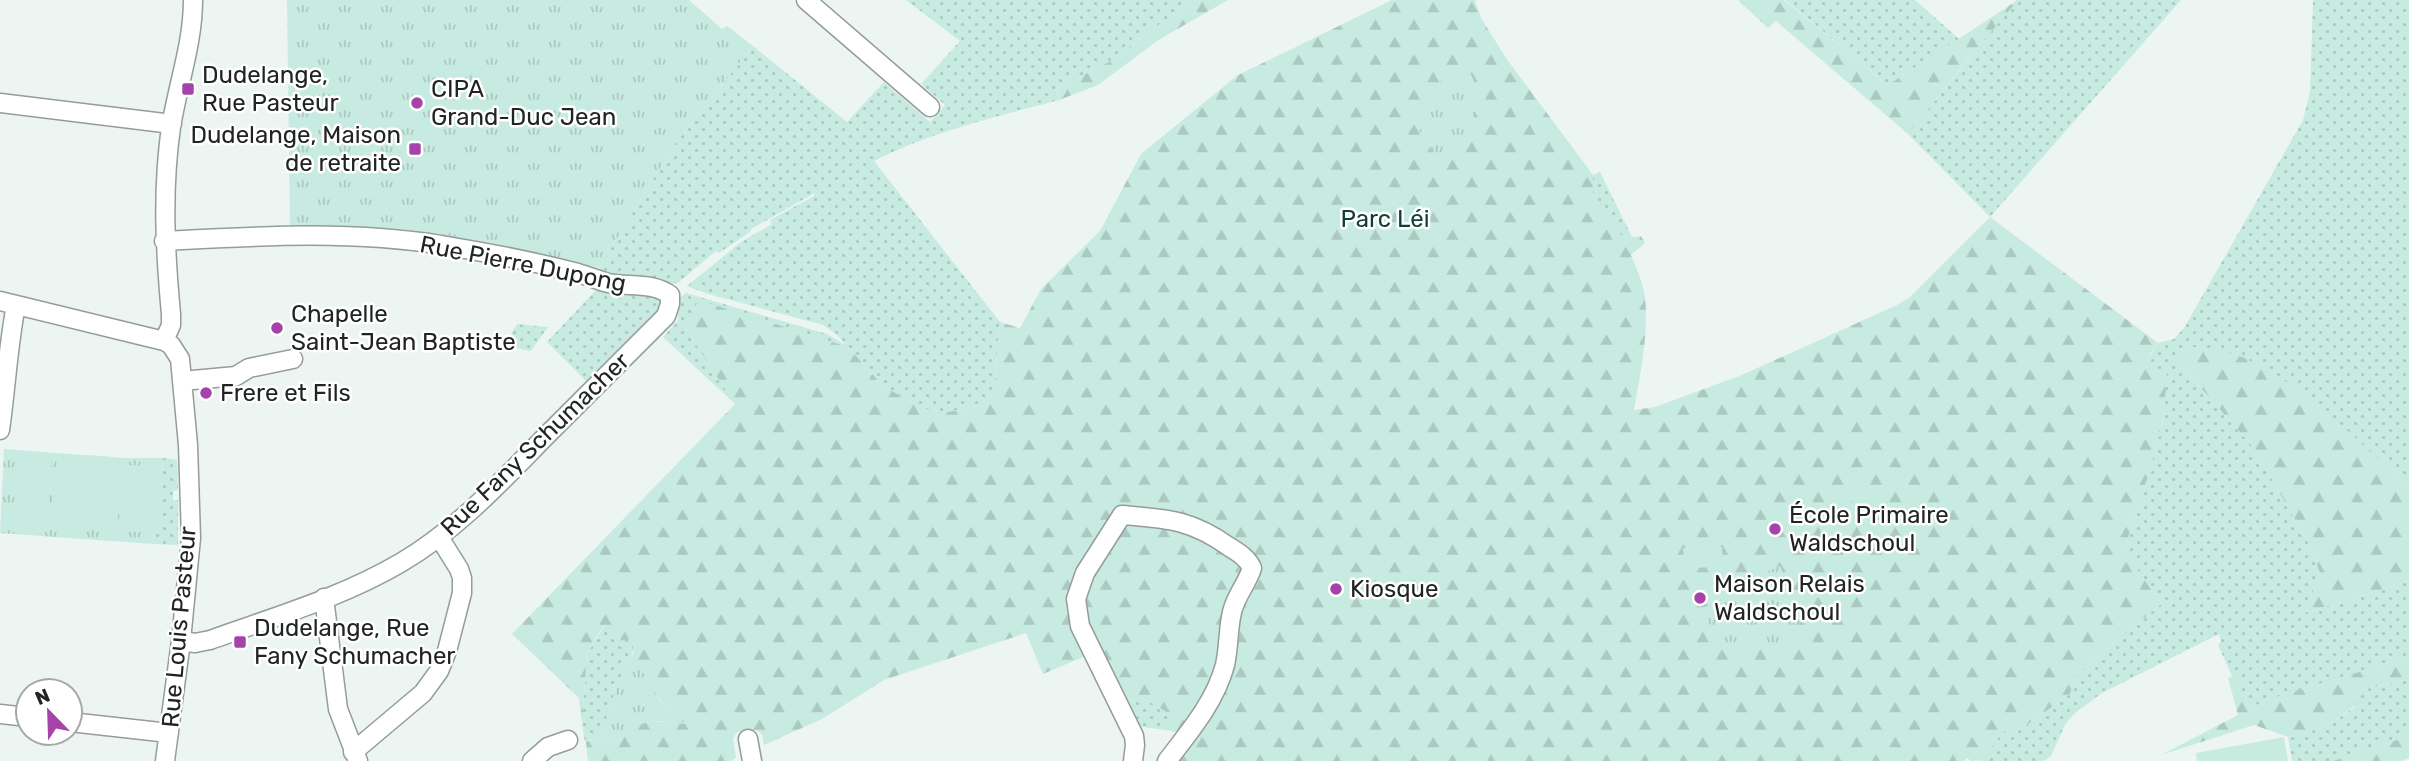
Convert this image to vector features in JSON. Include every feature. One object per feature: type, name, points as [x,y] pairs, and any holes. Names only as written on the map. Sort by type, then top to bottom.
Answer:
[{"type":"street","points":[[0,430],[9,372],[8,303],[164,341],[171,325],[164,242],[165,178],[172,124],[191,36],[193,0]]},
{"type":"street","points":[[806,0],[930,107]]},
{"type":"street","points":[[0,103],[172,124]]},
{"type":"street","name":"Rue Pierre Dupong","points":[[164,242],[243,237],[345,237],[446,245],[578,273],[609,283],[663,290],[670,295]]},
{"type":"street","name":"Rue Fany Schumacher","points":[[181,641],[195,643],[210,640],[324,598],[401,562],[439,537],[488,495],[666,316],[670,295]]},
{"type":"street","name":"Rue Louis Pasteur","points":[[164,341],[177,352],[183,381],[191,538],[165,761]]},
{"type":"street","points":[[183,381],[236,376],[249,368],[293,359]]},
{"type":"street","points":[[1133,761],[1134,736],[1080,626],[1076,599],[1085,573],[1122,515],[1191,524],[1248,560],[1252,568],[1238,593],[1231,614],[1229,648],[1218,685],[1208,705],[1167,761]]},
{"type":"street","points":[[324,598],[338,709],[355,757],[423,693],[439,671],[447,651],[462,593],[462,578],[439,537]]},
{"type":"street","points":[[84,724],[169,733]]},
{"type":"street","points":[[748,739],[752,761]]},
{"type":"street","points":[[532,761],[548,747],[568,740]]},
{"type":"green space","points":[[287,0],[689,0],[722,29],[727,26],[753,46],[674,145],[599,268],[490,243],[403,229],[290,225]]},
{"type":"green space","points":[[906,0],[1197,0],[1109,62],[1056,89],[1059,100],[942,133],[874,161],[1000,322],[994,392],[985,406],[947,412],[924,409],[883,386],[848,347],[684,326],[735,404],[663,337],[679,319],[675,310],[676,300],[686,293],[827,334],[846,345],[823,325],[687,286],[741,242],[772,224],[770,220],[815,193],[751,229],[719,253],[716,251],[679,282],[672,284],[607,280],[599,268],[674,145],[753,46],[847,122],[884,82],[930,122],[945,105],[921,84],[960,41]]},
{"type":"green space","points":[[1197,0],[1228,0],[1160,39],[1098,85],[1059,100],[1056,89],[1109,62]]},
{"type":"green space","name":"Parc Léi","points":[[1392,0],[1475,0],[1481,18],[1506,58],[1593,175],[1593,192],[1623,238],[1641,236],[1645,243],[1631,255],[1643,286],[1646,311],[1643,354],[1634,410],[1655,407],[1742,375],[1897,305],[1910,297],[1990,217],[2158,343],[2150,360],[2158,369],[2167,370],[2164,416],[2124,550],[2161,604],[2077,674],[2070,694],[2007,739],[2005,730],[1981,760],[1971,761],[1967,758],[1964,761],[1155,761],[1176,732],[1172,731],[1170,714],[1142,697],[1118,704],[1093,653],[1043,674],[1026,633],[884,680],[822,719],[764,745],[762,734],[756,730],[737,732],[733,739],[736,758],[731,761],[588,761],[586,742],[601,736],[614,745],[638,725],[654,722],[684,723],[661,700],[641,674],[633,655],[634,639],[615,641],[603,626],[587,654],[582,724],[579,698],[512,634],[735,404],[684,326],[699,300],[848,347],[883,386],[924,409],[947,412],[985,406],[994,392],[1000,322],[1020,328],[1041,289],[1100,231],[1141,154],[1238,75]]},
{"type":"green space","points":[[1738,0],[1784,0],[1888,85],[2018,0],[1908,134],[1776,21],[1768,28]]},
{"type":"green space","points":[[1785,0],[1915,0],[1959,39],[1888,85]]},
{"type":"green space","points":[[2016,0],[2181,0],[1990,217],[1908,134]]},
{"type":"green space","points":[[2313,0],[2409,0],[2409,487],[2302,394],[2201,347],[2185,348],[2179,355],[2179,363],[2254,448],[2309,544],[2322,578],[2298,615],[2409,581],[2409,657],[2249,708],[2218,645],[2221,641],[2219,634],[2102,693],[2075,713],[2065,725],[2051,756],[2043,761],[1977,761],[1981,760],[2005,729],[2007,739],[2070,694],[2077,674],[2161,604],[2124,550],[2164,416],[2158,369],[2150,360],[2151,354],[2158,343],[2174,339],[2184,328],[2303,120],[2310,92]]},
{"type":"green space","points":[[1467,69],[1480,88],[1468,143],[1438,160],[1409,114],[1452,70],[1460,73]]},
{"type":"green space","points":[[1600,172],[1632,237],[1623,238],[1592,192],[1593,175]]},
{"type":"green space","points":[[594,287],[644,291],[653,294],[663,305],[586,381],[547,342],[595,291]]},
{"type":"green space","points":[[517,324],[548,327],[531,351],[504,346]]},
{"type":"green space","points":[[2201,347],[2228,352],[2253,362],[2301,392],[2409,487],[2409,581],[2298,615],[2322,578],[2309,544],[2254,448],[2179,363],[2179,355],[2185,348]]},
{"type":"green space","points":[[4,449],[122,458],[163,458],[158,533],[154,533],[153,544],[0,533]]},
{"type":"green space","points":[[91,455],[122,458],[117,532],[52,527],[57,459],[91,461]]},
{"type":"green space","points":[[18,456],[52,458],[47,527],[13,524]]},
{"type":"green space","points":[[163,458],[177,460],[178,490],[173,491],[173,500],[178,500],[178,545],[153,544],[154,533],[158,533]]},
{"type":"green space","points":[[128,465],[162,466],[158,533],[123,531]]},
{"type":"green space","points":[[1867,481],[1883,515],[1863,525],[1847,491]]},
{"type":"green space","points":[[1722,547],[1723,567],[1684,568],[1683,548]]},
{"type":"green space","points":[[1780,566],[1790,589],[1809,599],[1790,646],[1739,651],[1715,637],[1702,608],[1734,594],[1732,587]]},
{"type":"green space","points":[[604,626],[635,639],[632,654],[615,692],[601,736],[585,742],[582,724],[587,654]]},
{"type":"green space","points":[[632,654],[659,699],[685,724],[645,723],[629,730],[614,745],[601,736],[615,692]]},
{"type":"green space","points":[[2409,657],[2409,679],[2361,690],[2356,705],[2325,727],[2288,737],[2254,725],[2161,755],[2238,715],[2228,678],[2235,675],[2249,708],[2276,697]]},
{"type":"green space","points":[[2409,679],[2409,736],[2333,761],[2292,761],[2288,737],[2325,727],[2356,706],[2361,690]]},
{"type":"green space","points":[[1142,697],[1171,714],[1172,731],[1136,726],[1118,704]]},
{"type":"green space","points":[[2409,736],[2409,758],[2401,761],[2333,761]]},
{"type":"green space","points":[[2284,737],[2288,761],[2197,761],[2196,753]]},
{"type":"place","name":"Dudelange, Rue Pasteur","points":[[188,89]]},
{"type":"place","name":"CIPA Grand-Duc Jean","points":[[417,103]]},
{"type":"place","name":"Dudelange, Maison de retraite","points":[[415,149]]},
{"type":"place","name":"Chapelle Saint-Jean Baptiste","points":[[277,328]]},
{"type":"place","name":"Frere et Fils","points":[[206,393]]},
{"type":"place","name":"École Primaire Waldschoul","points":[[1775,529]]},
{"type":"place","name":"Kiosque","points":[[1336,589]]},
{"type":"place","name":"Maison Relais Waldschoul","points":[[1700,598]]},
{"type":"place","name":"Dudelange, Rue Fany Schumacher","points":[[240,642]]}]
